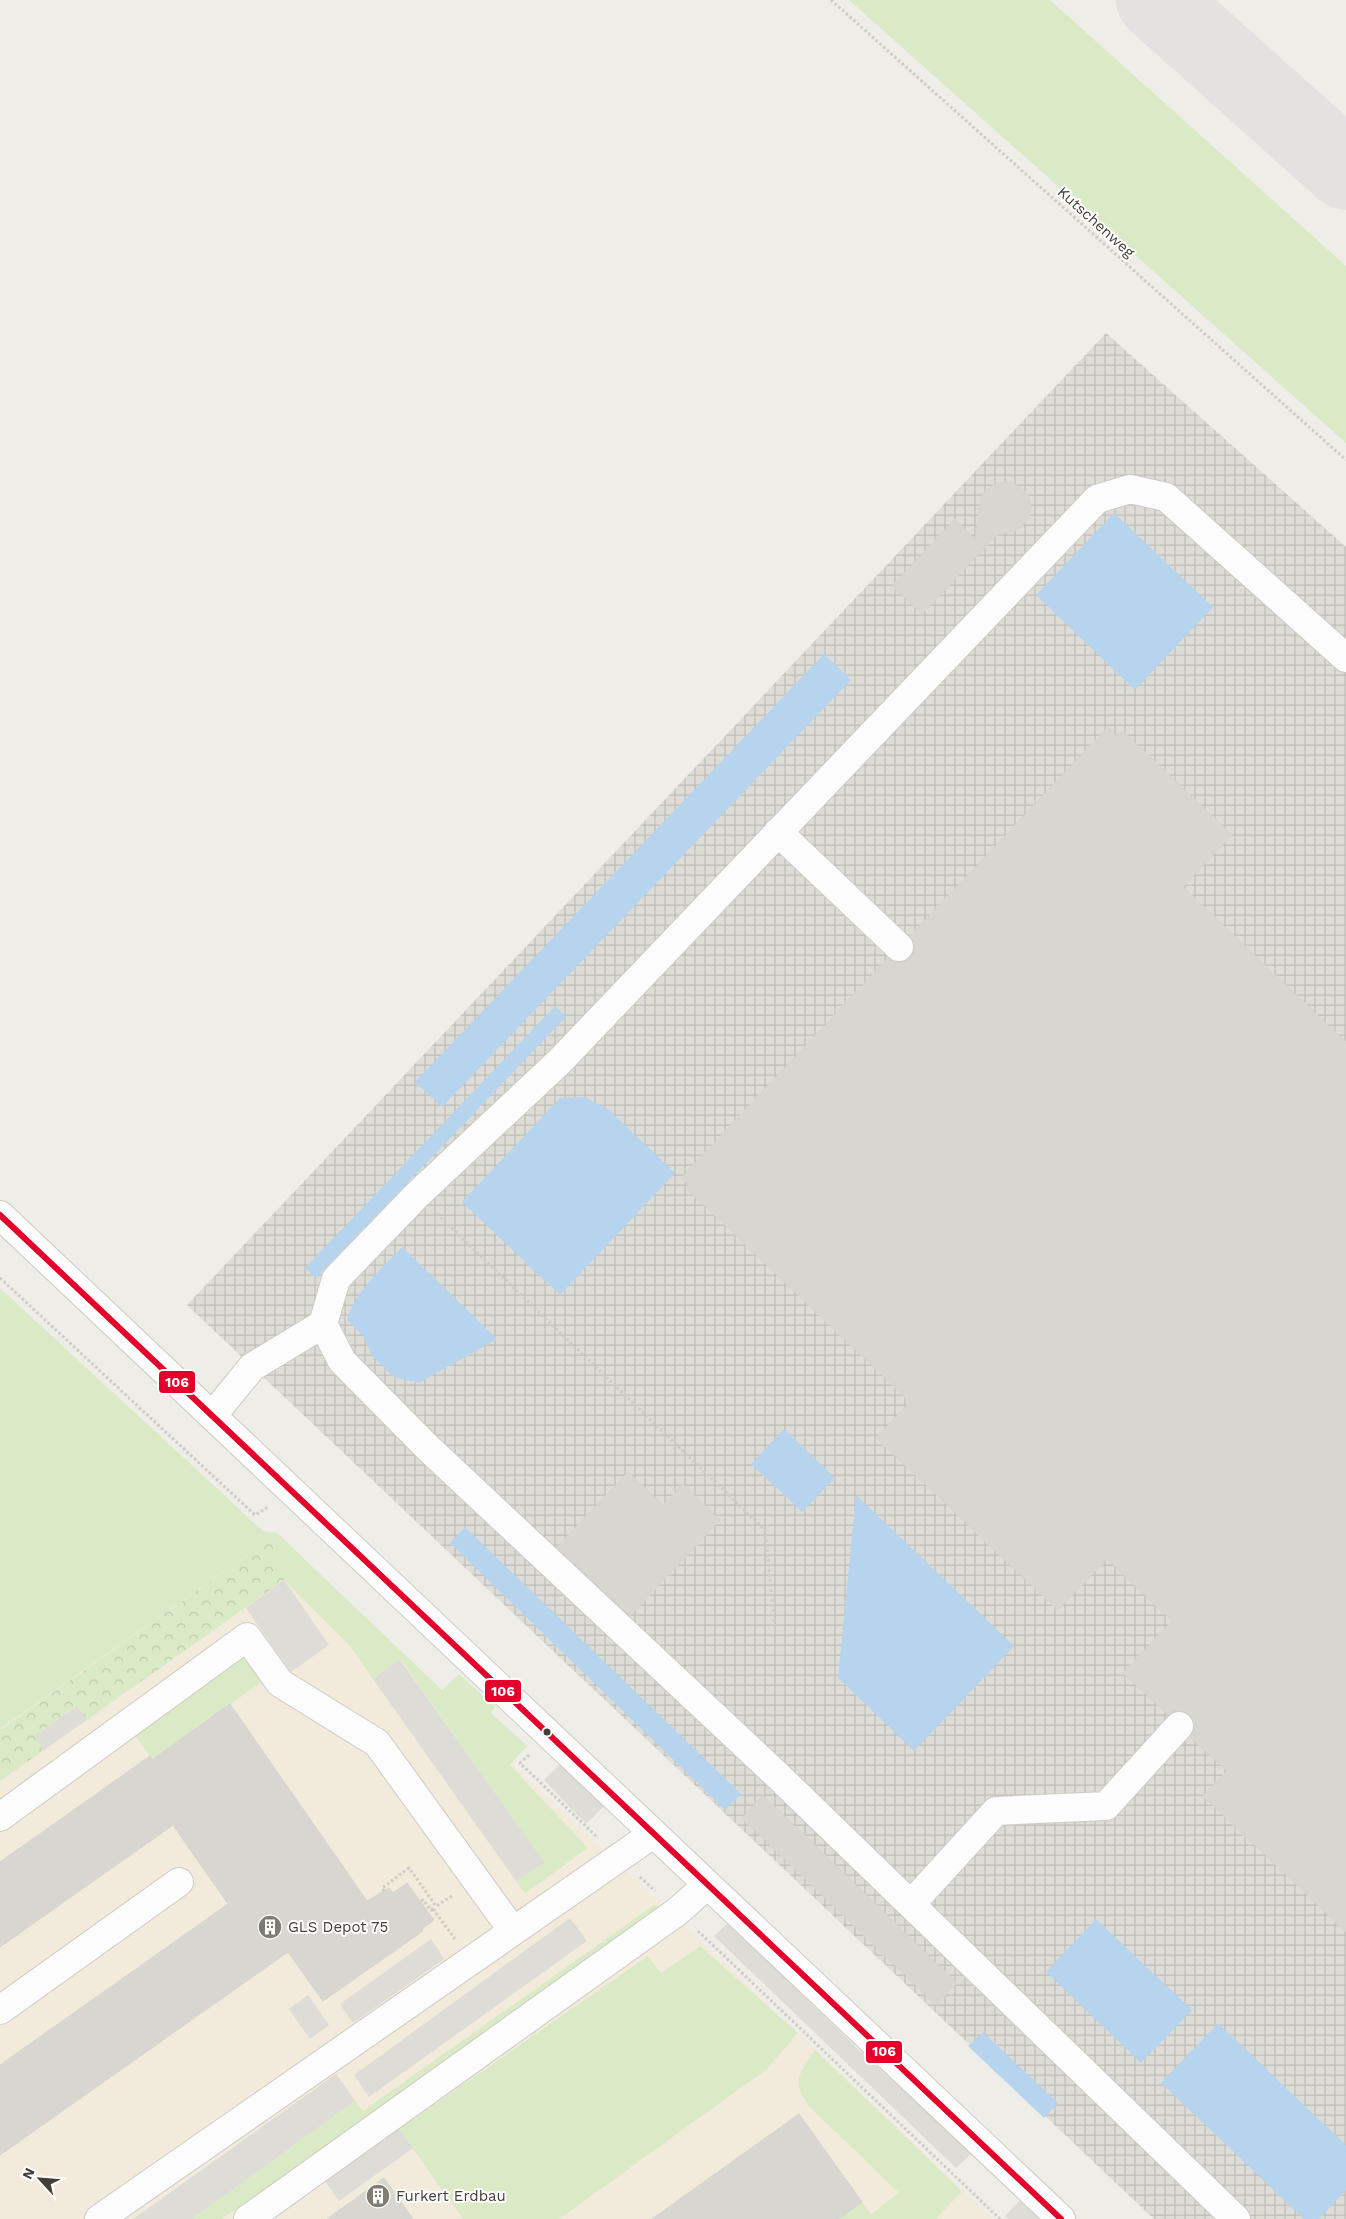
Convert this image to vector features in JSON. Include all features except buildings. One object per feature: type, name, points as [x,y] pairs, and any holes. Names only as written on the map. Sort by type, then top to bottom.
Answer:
[{"type":"street","points":[[212,1416],[252,1367],[323,1324],[336,1279],[417,1195],[559,1062],[1097,499],[1130,490],[1166,497],[1346,658]]},
{"type":"street","points":[[778,832],[899,947]]},
{"type":"street","points":[[0,1215],[1060,2219]]},
{"type":"street","points":[[323,1324],[342,1361],[428,1447],[769,1768],[1236,2219]]},
{"type":"street","points":[[0,1817],[247,1637],[280,1683],[377,1743],[513,1931]]},
{"type":"street","points":[[911,1904],[996,1811],[1106,1806],[1179,1726]]},
{"type":"street","points":[[100,2219],[652,1834]]},
{"type":"street","points":[[0,2010],[178,1882]]},
{"type":"street","points":[[248,2219],[678,1911],[707,1885]]},
{"type":"path","name":"Kutschenweg","points":[[831,0],[1346,460]]},
{"type":"path","points":[[417,1195],[765,1530],[775,1630]]},
{"type":"path","points":[[0,1278],[254,1515],[293,1493]]},
{"type":"path","points":[[532,1752],[520,1763],[618,1857],[678,1911],[1000,2219]]},
{"type":"path","points":[[384,1891],[382,1888],[409,1868],[470,1961]]},
{"type":"path","points":[[421,1901],[423,1900],[431,1910],[475,1879]]},
{"type":"shaded area","points":[[1106,333],[1346,547],[1346,2219],[1154,2219],[187,1305]]},
{"type":"shaded area","points":[[0,1307],[255,1545],[270,1536],[993,2219],[0,2219]]},
{"type":"shaded area","points":[[284,1580],[329,1645],[291,1672],[246,1608]]},
{"type":"shaded area","points":[[400,1660],[544,1862],[516,1881],[373,1679]]},
{"type":"shaded area","points":[[77,1706],[87,1720],[44,1750],[34,1736]]},
{"type":"shaded area","points":[[561,1763],[604,1806],[586,1824],[544,1780]]},
{"type":"shaded area","points":[[570,1918],[587,1941],[369,2097],[354,2075]]},
{"type":"shaded area","points":[[728,1923],[857,2048],[972,2153],[956,2168],[714,1936]]},
{"type":"shaded area","points":[[431,1939],[444,1959],[353,2023],[340,2004]]},
{"type":"shaded area","points":[[308,1995],[329,2025],[310,2039],[289,2009]]},
{"type":"shaded area","points":[[336,2074],[355,2101],[192,2219],[133,2219]]},
{"type":"shaded area","points":[[399,2129],[413,2148],[339,2201],[325,2181]]},
{"type":"shaded area","points":[[1020,2200],[1040,2219],[1008,2219],[1005,2216]]},
{"type":"green space","points":[[849,0],[1050,0],[1346,266],[1346,443]]},
{"type":"green space","points":[[0,1288],[263,1531],[277,1533],[442,1690],[459,1674],[495,1707],[491,1713],[527,1746],[510,1765],[588,1848],[525,1893],[516,1881],[543,1862],[401,1660],[373,1679],[350,1646],[284,1580],[270,1539],[0,1729]]},
{"type":"green space","points":[[270,1539],[284,1580],[87,1720],[77,1706],[35,1736],[44,1750],[0,1781],[0,1730]]},
{"type":"green space","points":[[231,1655],[246,1657],[263,1681],[152,1760],[129,1727]]},
{"type":"green space","points":[[653,1906],[663,1907],[222,2219],[192,2219],[355,2101],[363,2111]]},
{"type":"green space","points":[[700,1946],[798,2033],[767,2069],[559,2219],[463,2219],[399,2129],[648,1956],[661,1973]]},
{"type":"green space","points":[[815,2050],[962,2191],[936,2219],[838,2219],[862,2202],[871,2214],[899,2193],[809,2106],[803,2097],[799,2077]]},
{"type":"water","points":[[1114,513],[1213,607],[1135,690],[1036,595]]},
{"type":"water","points":[[824,654],[851,680],[442,1107],[415,1082]]},
{"type":"water","points":[[555,1006],[566,1017],[316,1278],[305,1268]]},
{"type":"water","points":[[584,1097],[608,1109],[675,1173],[560,1295],[462,1202],[560,1098]]},
{"type":"water","points":[[402,1247],[497,1339],[419,1383],[394,1377],[372,1356],[364,1337],[347,1320],[362,1290]]},
{"type":"water","points":[[784,1429],[835,1478],[802,1512],[751,1464]]},
{"type":"water","points":[[856,1495],[1014,1646],[914,1751],[838,1678]]},
{"type":"water","points":[[465,1527],[741,1794],[725,1810],[450,1543]]},
{"type":"water","points":[[1096,1919],[1192,2010],[1141,2063],[1046,1972]]},
{"type":"water","points":[[1218,2023],[1346,2145],[1346,2190],[1319,2219],[1304,2219],[1161,2083]]},
{"type":"water","points":[[983,2032],[1058,2103],[1044,2118],[968,2046]]},
{"type":"taxiway","points":[[1156,0],[1346,170]]},
{"type":"transit line","name":"106","points":[[0,1215],[1061,2219]]},
{"type":"place","name":"GLS Depot 75","points":[[270,1927]]},
{"type":"place","name":"Furkert Erdbau","points":[[378,2196]]}]
